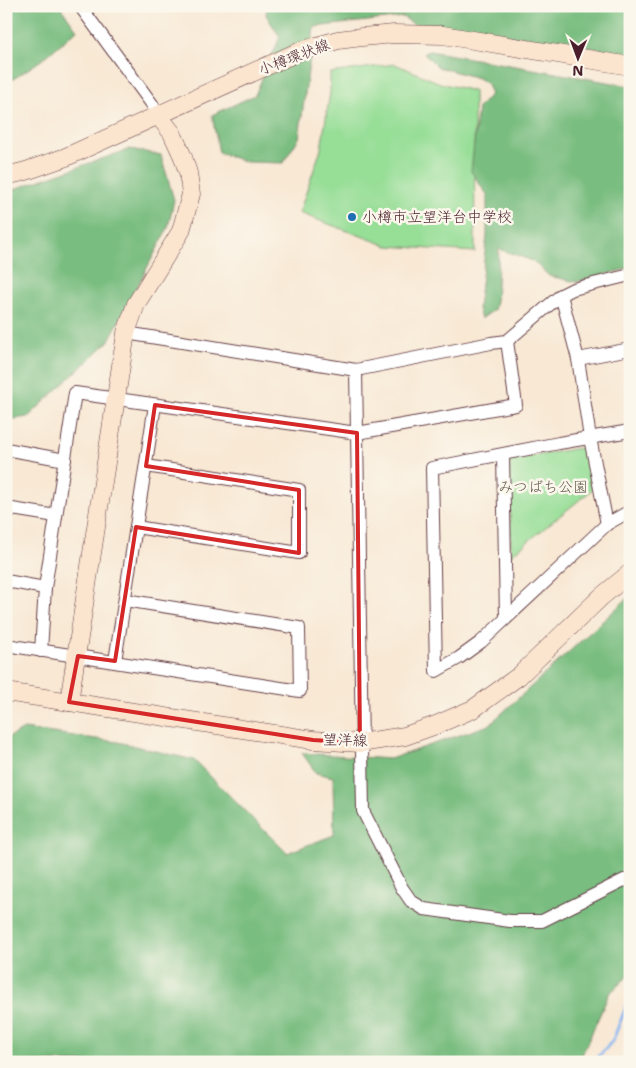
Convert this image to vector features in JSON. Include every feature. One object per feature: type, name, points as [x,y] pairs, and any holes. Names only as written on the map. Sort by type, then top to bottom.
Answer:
[{"type":"street","points":[[69,702],[78,656],[126,333],[136,304],[181,231],[191,194],[188,173],[172,133],[80,6]]},
{"type":"street","name":"小樽環状線","points":[[6,176],[66,157],[300,51],[338,40],[394,34],[443,35],[630,66]]},
{"type":"street","points":[[126,333],[356,370],[507,341],[561,295],[573,289],[630,275]]},
{"type":"street","points":[[561,295],[578,359],[590,438],[607,524]]},
{"type":"street","points":[[41,651],[45,588],[75,393],[357,433],[516,405],[507,341]]},
{"type":"street","points":[[578,359],[630,349]]},
{"type":"street","points":[[356,370],[360,743],[363,811],[402,888],[411,901],[424,909],[510,921],[542,921],[624,880],[630,882]]},
{"type":"street","points":[[115,661],[155,405]]},
{"type":"street","points":[[630,431],[432,468],[436,671],[459,658],[481,642],[607,524],[630,511]]},
{"type":"street","points":[[6,449],[65,460]]},
{"type":"street","points":[[503,455],[506,617]]},
{"type":"street","points":[[136,527],[299,553],[299,490],[146,466]]},
{"type":"street","points":[[6,508],[56,516]]},
{"type":"street","name":"望洋線","points":[[6,692],[313,740],[360,743],[405,736],[473,709],[519,676],[601,597],[630,573]]},
{"type":"street","points":[[6,581],[45,588]]},
{"type":"street","points":[[6,645],[300,691],[299,628],[125,600]]},
{"type":"highlighted area","points":[[155,405],[357,433],[360,743],[313,740],[69,702],[78,656],[115,661],[136,527],[299,553],[299,490],[146,466]]},
{"type":"green space","points":[[6,6],[60,6],[77,30],[43,59],[6,84]]},
{"type":"green space","points":[[267,6],[619,6],[630,13],[630,53],[415,25],[403,17],[314,27],[299,138],[283,163],[247,162],[219,153],[212,115],[255,95],[280,37],[266,15]]},
{"type":"green space","points":[[429,51],[630,86],[630,268],[576,282],[549,276],[533,261],[499,249],[494,310],[481,319],[478,308],[487,236],[487,195],[471,171],[478,108],[491,94],[487,84],[478,78],[438,67],[424,53]]},
{"type":"green space","points":[[395,64],[440,83],[474,91],[475,252],[388,246],[299,213],[321,149],[330,93],[330,73]]},
{"type":"green space","points":[[130,149],[161,155],[174,200],[168,228],[108,342],[28,417],[6,420],[6,192]]},
{"type":"green space","name":"みつばち公園","points":[[585,447],[593,489],[511,555],[509,460]]},
{"type":"green space","points":[[630,596],[630,974],[609,994],[582,1055],[576,1062],[6,1062],[6,739],[24,729],[118,742],[194,760],[287,853],[334,835],[333,777],[316,773],[302,753],[390,759],[489,725]]},
{"type":"waterway","points":[[594,1062],[613,1040],[630,997]]},
{"type":"place","name":"小樽市立望洋台中学校","points":[[352,217]]}]
